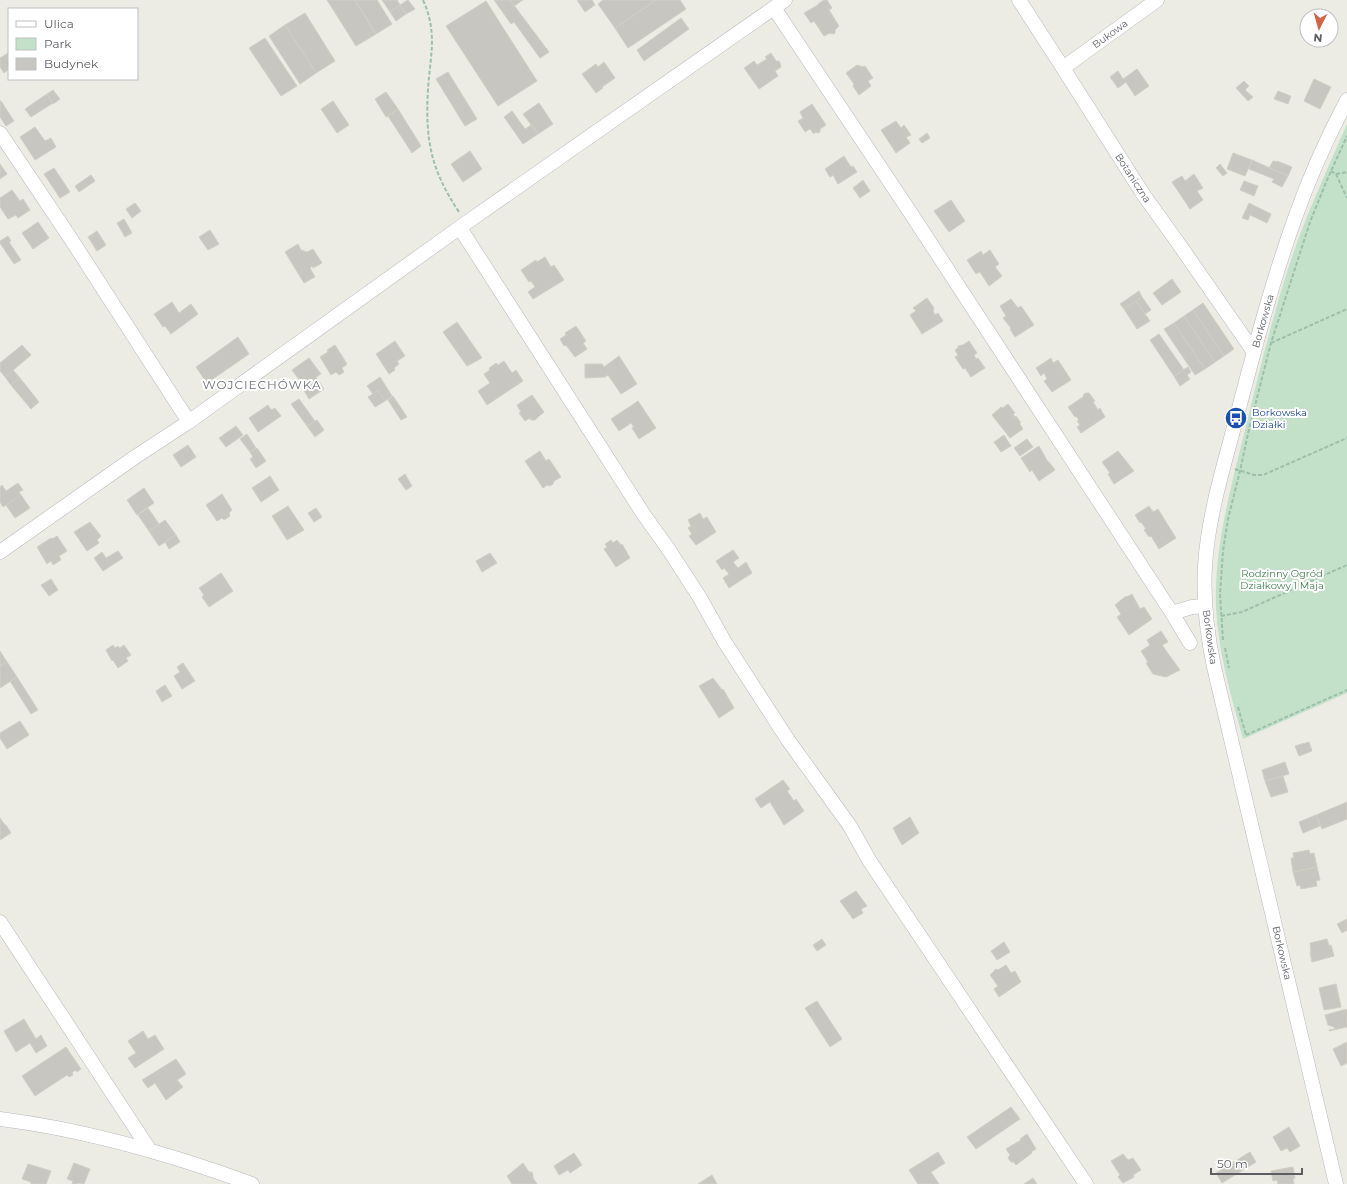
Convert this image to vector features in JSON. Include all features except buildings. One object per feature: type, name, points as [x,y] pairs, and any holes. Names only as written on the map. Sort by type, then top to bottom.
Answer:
[{"type":"street","name":"Botaniczna","points":[[1018,0],[1064,68],[1143,194],[1254,352]]},
{"type":"street","name":"Bukowa","points":[[1064,68],[1157,0]]},
{"type":"street","points":[[0,552],[189,422],[463,226],[779,4],[910,212],[1172,613],[1190,643]]},
{"type":"street","name":"Borkowska","points":[[1336,1184],[1211,653],[1205,606],[1205,564],[1209,536],[1224,466],[1266,305],[1295,217],[1327,141],[1347,100]]},
{"type":"street","points":[[0,133],[69,236],[189,422]]},
{"type":"street","points":[[463,226],[644,515],[692,586],[724,641],[788,740],[850,826],[869,860],[1086,1184]]},
{"type":"street","points":[[1172,613],[1192,607],[1205,606]]},
{"type":"street","points":[[0,922],[149,1150]]},
{"type":"street","points":[[0,1119],[76,1131],[149,1150],[217,1171],[252,1184]]},
{"type":"path","points":[[422,0],[429,13],[432,27],[427,125],[430,149],[434,166],[463,226]]},
{"type":"path","points":[[1229,671],[1224,642],[1220,594],[1223,551],[1228,519],[1271,343],[1310,222],[1347,136]]},
{"type":"path","points":[[1331,171],[1336,174],[1347,198]]},
{"type":"path","points":[[1336,174],[1347,172]]},
{"type":"path","points":[[1271,343],[1347,309]]},
{"type":"path","points":[[1240,471],[1254,475],[1263,475],[1347,438]]},
{"type":"path","points":[[1221,616],[1242,612],[1347,565]]},
{"type":"path","points":[[1232,741],[1347,690]]},
{"type":"path","points":[[1237,704],[1246,735]]},
{"type":"green space","name":"Rodzinny Ogród Działkowy 1 Maja","points":[[1347,124],[1347,693],[1243,739],[1222,657],[1217,624],[1216,585],[1220,541],[1228,498],[1267,340],[1289,264],[1304,224]]},
{"type":"place","name":"Borkowska Działki","points":[[1236,418]]},
{"type":"district","name":"WOJCIECHÓWKA","points":[[262,384]]}]
